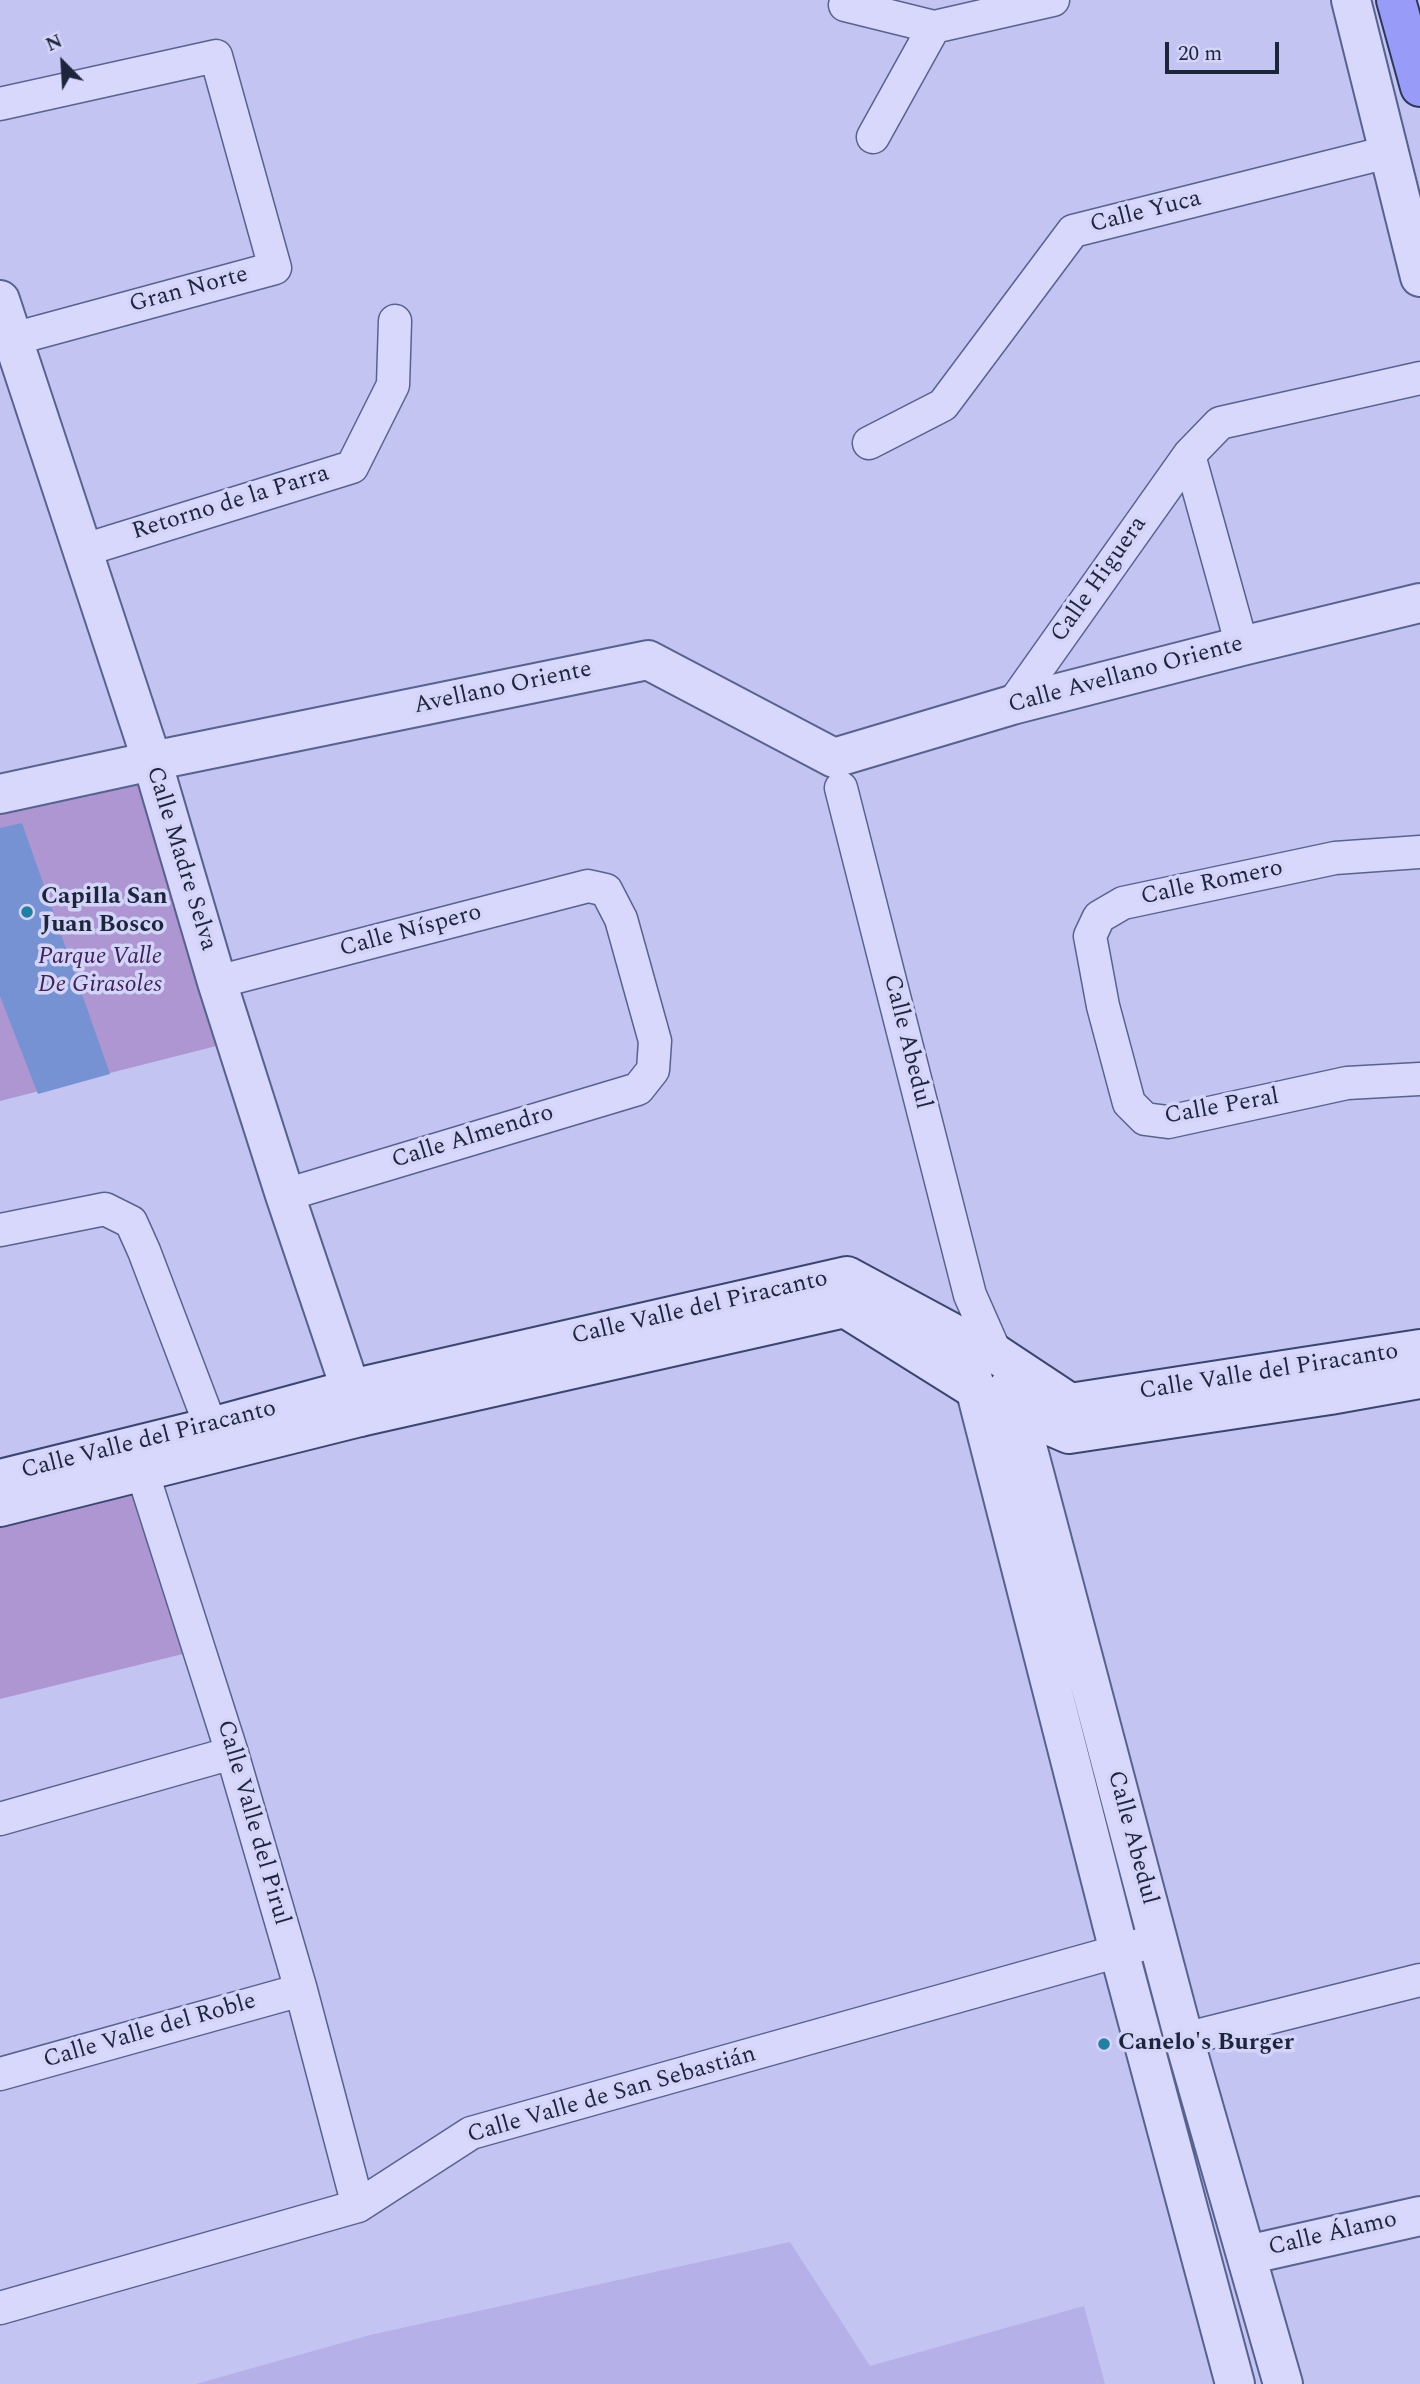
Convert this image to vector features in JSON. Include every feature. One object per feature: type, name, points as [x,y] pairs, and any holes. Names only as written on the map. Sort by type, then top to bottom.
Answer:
[{"type":"main road","points":[[1396,0],[1420,87]]},
{"type":"street","points":[[845,5],[934,27],[1053,0]]},
{"type":"street","points":[[1351,0],[1420,277]]},
{"type":"street","points":[[873,136],[934,27]]},
{"type":"street","name":"Gran Norte","points":[[0,104],[216,56],[275,268],[13,339]]},
{"type":"street","name":"Calle Yuca","points":[[869,443],[943,405],[1073,231],[1388,152]]},
{"type":"street","name":"Calle Madre Selva","points":[[0,300],[152,761],[217,982],[285,1195],[356,1403]]},
{"type":"street","name":"Retorno de la Parra","points":[[81,551],[352,467],[393,385],[395,321]]},
{"type":"street","name":"Calle Higuera","points":[[1012,705],[1189,454],[1220,423],[1420,378]]},
{"type":"street","points":[[1189,454],[1242,646]]},
{"type":"street","name":"Calle Avellano Oriente","points":[[838,773],[1012,705],[1420,603]]},
{"type":"street","name":"Avellano Oriente","points":[[0,794],[648,660],[838,773]]},
{"type":"street","name":"Calle Abedul","points":[[838,773],[970,1295],[1018,1412],[1184,2039],[1283,2384]]},
{"type":"street","name":"Calle Romero","points":[[1103,1006],[1090,936],[1098,917],[1123,903],[1335,858],[1420,852]]},
{"type":"street","name":"Calle Níspero","points":[[217,982],[588,886],[606,890],[621,919],[655,1041],[653,1070]]},
{"type":"street","name":"Calle Peral","points":[[1103,1006],[1129,1103],[1145,1119],[1168,1122],[1347,1083],[1420,1079]]},
{"type":"street","name":"Calle Almendro","points":[[285,1195],[638,1089],[653,1070]]},
{"type":"street","points":[[0,1230],[105,1209],[131,1222],[215,1440]]},
{"type":"street","name":"Calle Valle del Piracanto","points":[[0,1479],[139,1457],[215,1440],[847,1276],[996,1354],[1070,1403],[1420,1349]]},
{"type":"street","name":"Calle Abedul","points":[[970,1295],[962,1338],[1119,1951],[1235,2384]]},
{"type":"street","name":"Calle Valle del Piracanto","points":[[356,1403],[845,1308],[976,1390],[1069,1434],[1420,1379]]},
{"type":"street","name":"Calle Valle del Piracanto","points":[[0,1507],[139,1457]]},
{"type":"street","name":"Calle Valle del Pirul","points":[[139,1457],[232,1753],[301,1990],[358,2206]]},
{"type":"street","points":[[0,1819],[232,1753]]},
{"type":"street","name":"Calle Valle de San Sebastián","points":[[0,2308],[358,2206],[471,2133],[1158,1940]]},
{"type":"street","points":[[1184,2039],[1420,1980]]},
{"type":"street","name":"Calle Valle del Roble","points":[[0,2074],[301,1990]]},
{"type":"street","points":[[1187,2204],[1228,2193]]},
{"type":"street","name":"Calle Álamo","points":[[1247,2255],[1420,2216]]},
{"type":"shaded area","points":[[790,2242],[870,2366],[1084,2306],[1105,2384],[196,2384],[370,2335]]},
{"type":"green space","name":"Parque Valle De Girasoles","points":[[143,772],[228,1043],[0,1101],[0,804]]},
{"type":"green space","points":[[147,1487],[199,1650],[0,1699],[0,1527]]},
{"type":"building","name":"Capilla San Juan Bosco","points":[[22,823],[110,1074],[38,1094],[0,996],[0,828]]},
{"type":"place","name":"Capilla San Juan Bosco","points":[[27,912]]},
{"type":"place","name":"Canelo's Burger","points":[[1104,2044]]}]
